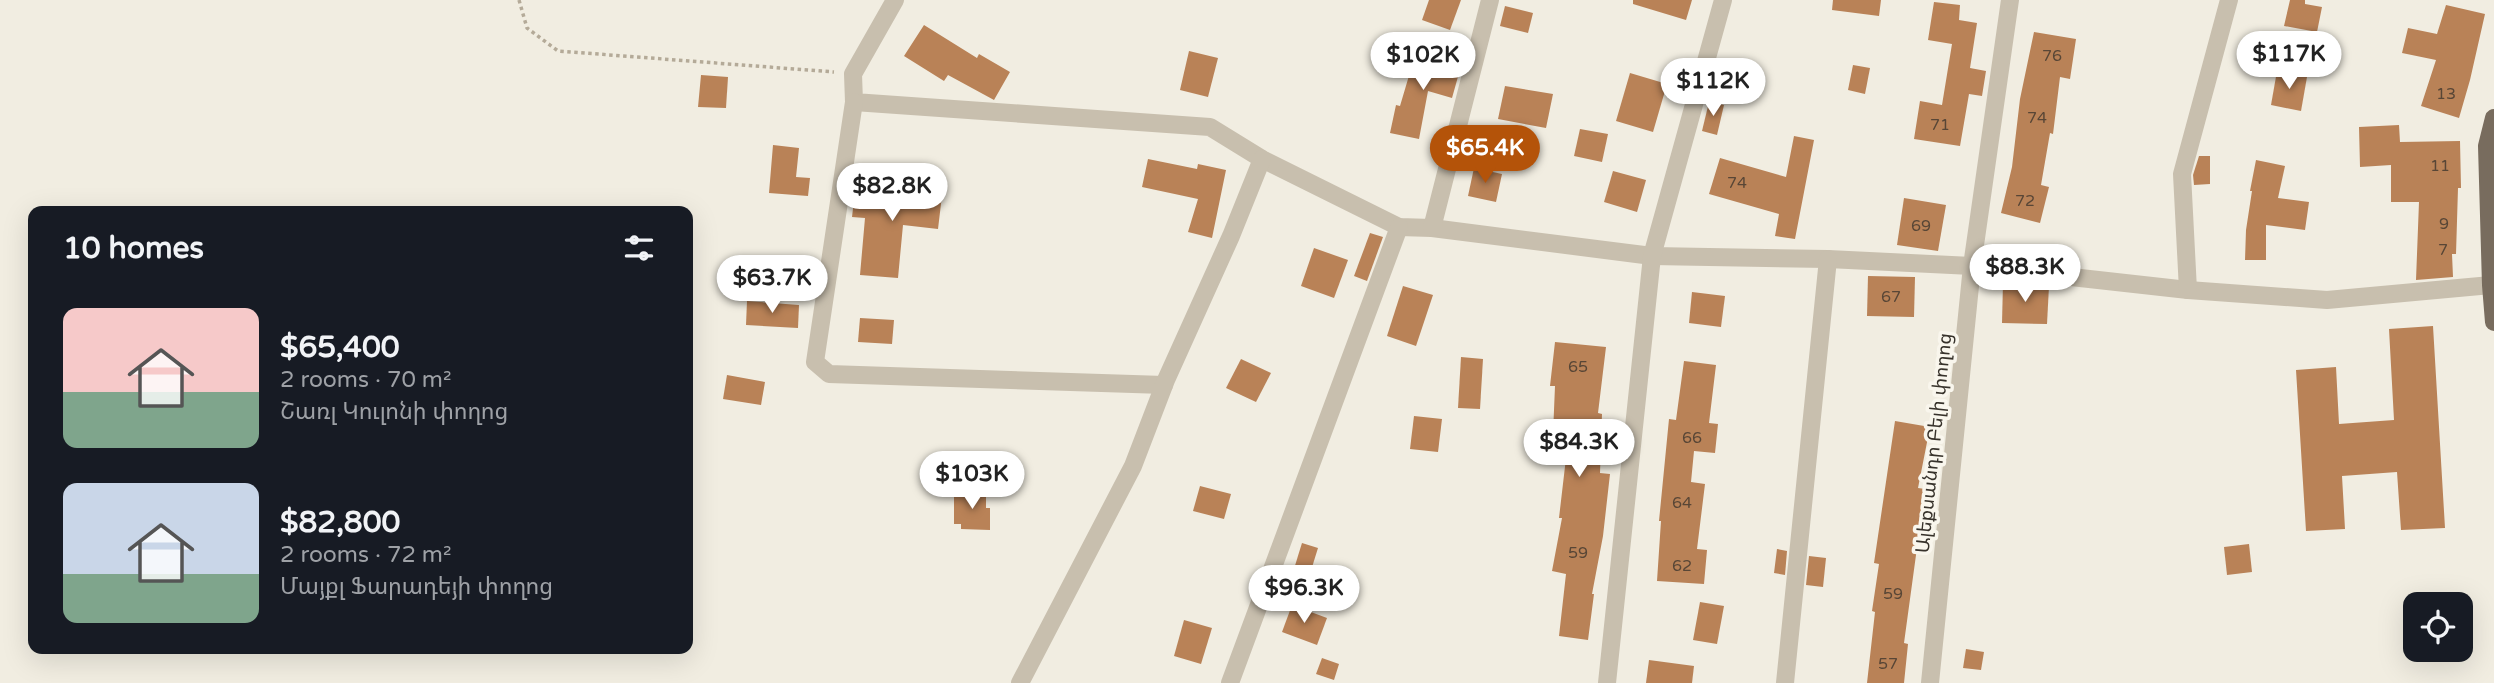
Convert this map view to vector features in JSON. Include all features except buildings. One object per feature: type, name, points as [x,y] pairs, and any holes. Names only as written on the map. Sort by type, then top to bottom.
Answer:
[{"type":"main road","points":[[2494,118],[2487,146],[2494,322]]},
{"type":"street","points":[[895,0],[853,74],[854,103],[815,362],[829,374],[1164,385]]},
{"type":"street","points":[[1432,228],[1490,0]]},
{"type":"street","points":[[1607,683],[1652,256],[1723,0]]},
{"type":"street","name":"Ալեքսանդր Բելի փողոց","points":[[1930,683],[1972,266],[2010,0]]},
{"type":"street","points":[[2188,290],[2182,174],[2229,0]]},
{"type":"street","points":[[854,103],[1210,127],[1262,159],[1399,227],[1432,228],[1652,256],[1828,259],[1972,266],[2188,290],[2327,300],[2491,285]]},
{"type":"street","points":[[1020,683],[1133,466],[1164,385],[1231,236],[1262,159]]},
{"type":"street","points":[[1230,683],[1399,227]]},
{"type":"street","points":[[1785,683],[1828,259]]},
{"type":"path","points":[[519,0],[527,28],[558,51],[853,74]]}]
